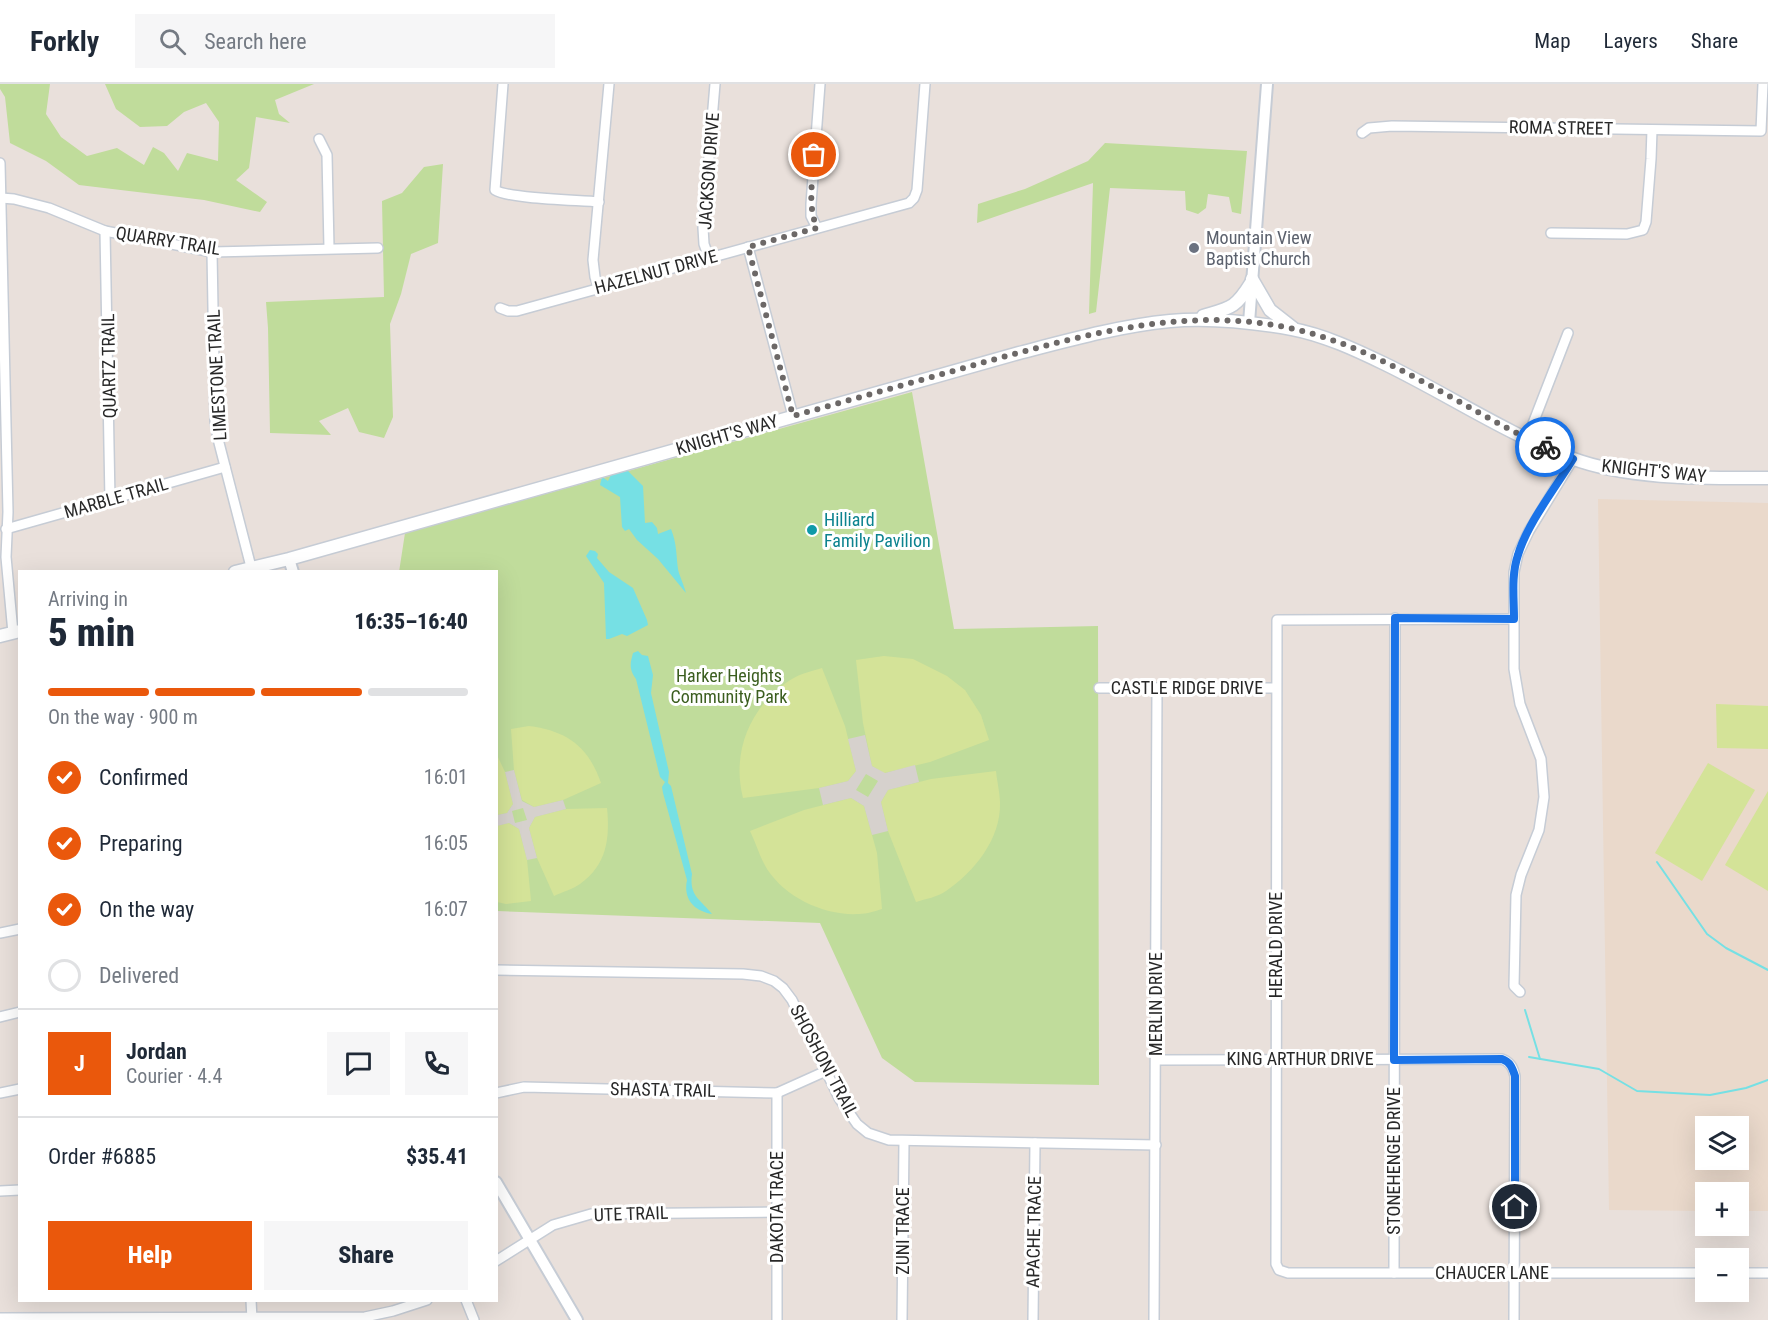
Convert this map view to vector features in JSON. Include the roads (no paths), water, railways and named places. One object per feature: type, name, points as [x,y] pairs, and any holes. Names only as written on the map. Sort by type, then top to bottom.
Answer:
[{"type":"main road","points":[[1193,320],[1231,308],[1242,299],[1251,281]]},
{"type":"main road","points":[[1251,281],[1270,310],[1294,329]]},
{"type":"main road","name":"KNIGHT'S WAY","points":[[241,570],[289,559],[1074,338],[1142,324],[1193,320],[1249,323],[1294,329],[1324,338],[1369,356],[1527,439],[1573,459],[1658,474],[1768,478]]},
{"type":"main road","points":[[0,636],[16,632]]},
{"type":"street","points":[[503,84],[495,186],[498,193],[599,202]]},
{"type":"street","points":[[599,288],[595,277],[594,260],[609,84]]},
{"type":"street","name":"JACKSON DRIVE","points":[[709,258],[704,244],[703,228],[715,84]]},
{"type":"street","points":[[817,228],[811,216],[811,204],[820,84]]},
{"type":"street","name":"HAZELNUT DRIVE","points":[[500,308],[517,311],[909,202],[914,198],[917,190],[925,84]]},
{"type":"street","points":[[1249,323],[1267,84]]},
{"type":"street","name":"ROMA STREET","points":[[1362,133],[1369,128],[1392,126],[1761,131],[1763,84]]},
{"type":"street","points":[[1551,233],[1636,234],[1643,230],[1646,222],[1652,159],[1652,130]]},
{"type":"street","points":[[318,139],[327,155],[329,248]]},
{"type":"street","points":[[0,163],[8,512],[6,557],[16,632]]},
{"type":"street","name":"QUARRY TRAIL","points":[[1,198],[50,208],[105,231],[212,252],[378,248]]},
{"type":"street","name":"QUARTZ TRAIL","points":[[105,231],[110,500]]},
{"type":"street","points":[[748,247],[793,416]]},
{"type":"street","name":"LIMESTONE TRAIL","points":[[212,252],[215,421],[251,567]]},
{"type":"street","points":[[1527,439],[1568,333]]},
{"type":"street","points":[[1520,992],[1514,986],[1516,895],[1521,875],[1539,830],[1544,797],[1541,759],[1516,688],[1514,572],[1518,554],[1529,531],[1573,459]]},
{"type":"street","name":"MARBLE TRAIL","points":[[6,529],[225,466]]},
{"type":"street","points":[[289,559],[292,570]]},
{"type":"street","points":[[1395,618],[1514,619]]},
{"type":"street","name":"HERALD DRIVE","points":[[1279,1270],[1276,1264],[1277,620],[1395,618]]},
{"type":"street","name":"STONEHENGE DRIVE","points":[[1394,1273],[1395,618]]},
{"type":"street","name":"CASTLE RIDGE DRIVE","points":[[1099,688],[1276,688]]},
{"type":"street","name":"MERLIN DRIVE","points":[[1154,1320],[1157,688]]},
{"type":"street","points":[[0,933],[18,928]]},
{"type":"street","name":"SHOSHONI TRAIL","points":[[498,970],[743,974],[761,976],[774,981],[792,1000],[839,1098],[857,1124],[876,1137],[904,1142],[1156,1145]]},
{"type":"street","points":[[0,1017],[18,1012]]},
{"type":"street","name":"KING ARTHUR DRIVE","points":[[1156,1060],[1502,1059],[1508,1061],[1513,1067],[1515,1076],[1514,1273]]},
{"type":"street","name":"SHASTA TRAIL","points":[[498,1094],[524,1087],[777,1093],[826,1071]]},
{"type":"street","points":[[0,1093],[18,1089]]},
{"type":"street","name":"DAKOTA TRACE","points":[[777,1093],[777,1320]]},
{"type":"street","name":"ZUNI TRACE","points":[[902,1320],[904,1142]]},
{"type":"street","name":"APACHE TRACE","points":[[1033,1320],[1035,1143]]},
{"type":"street","points":[[498,1186],[577,1320]]},
{"type":"street","points":[[0,1191],[18,1190]]},
{"type":"street","name":"UTE TRAIL","points":[[498,1260],[553,1225],[591,1214],[777,1212]]},
{"type":"street","name":"CHAUCER LANE","points":[[1279,1270],[1288,1273],[1695,1273]]},
{"type":"street","points":[[1514,1273],[1514,1320]]},
{"type":"street","points":[[1749,1273],[1768,1273]]},
{"type":"street","points":[[251,1302],[252,1318]]},
{"type":"street","points":[[2,1318],[365,1317],[421,1302]]},
{"type":"street","points":[[467,1302],[474,1320]]},
{"type":"water","points":[[627,470],[643,486],[645,523],[652,522],[658,534],[671,529],[686,593],[629,529],[625,531],[622,527],[620,497],[600,485],[602,477],[608,481],[611,475]]},
{"type":"water","points":[[590,550],[598,554],[597,558],[609,572],[633,588],[648,625],[627,636],[622,634],[606,639],[604,583],[586,556]]},
{"type":"water","points":[[638,651],[648,656],[653,675],[651,693],[669,772],[668,783],[671,786],[692,874],[692,887],[696,897],[712,914],[695,907],[688,898],[687,880],[663,793],[662,787],[665,782],[660,777],[636,679],[631,669],[633,653]]},
{"type":"waterway","points":[[1657,862],[1707,934],[1726,948],[1768,970]]},
{"type":"waterway","points":[[1525,1010],[1540,1059]]},
{"type":"waterway","points":[[1529,1057],[1599,1069],[1637,1091],[1710,1095],[1746,1088],[1768,1080]]},
{"type":"place","name":"Mountain View Baptist Church","points":[[1194,248]]},
{"type":"place","name":"Hilliard Family Pavilion","points":[[812,530]]},
{"type":"park label","name":"Harker Heights Community Park","points":[[729,686]]}]
